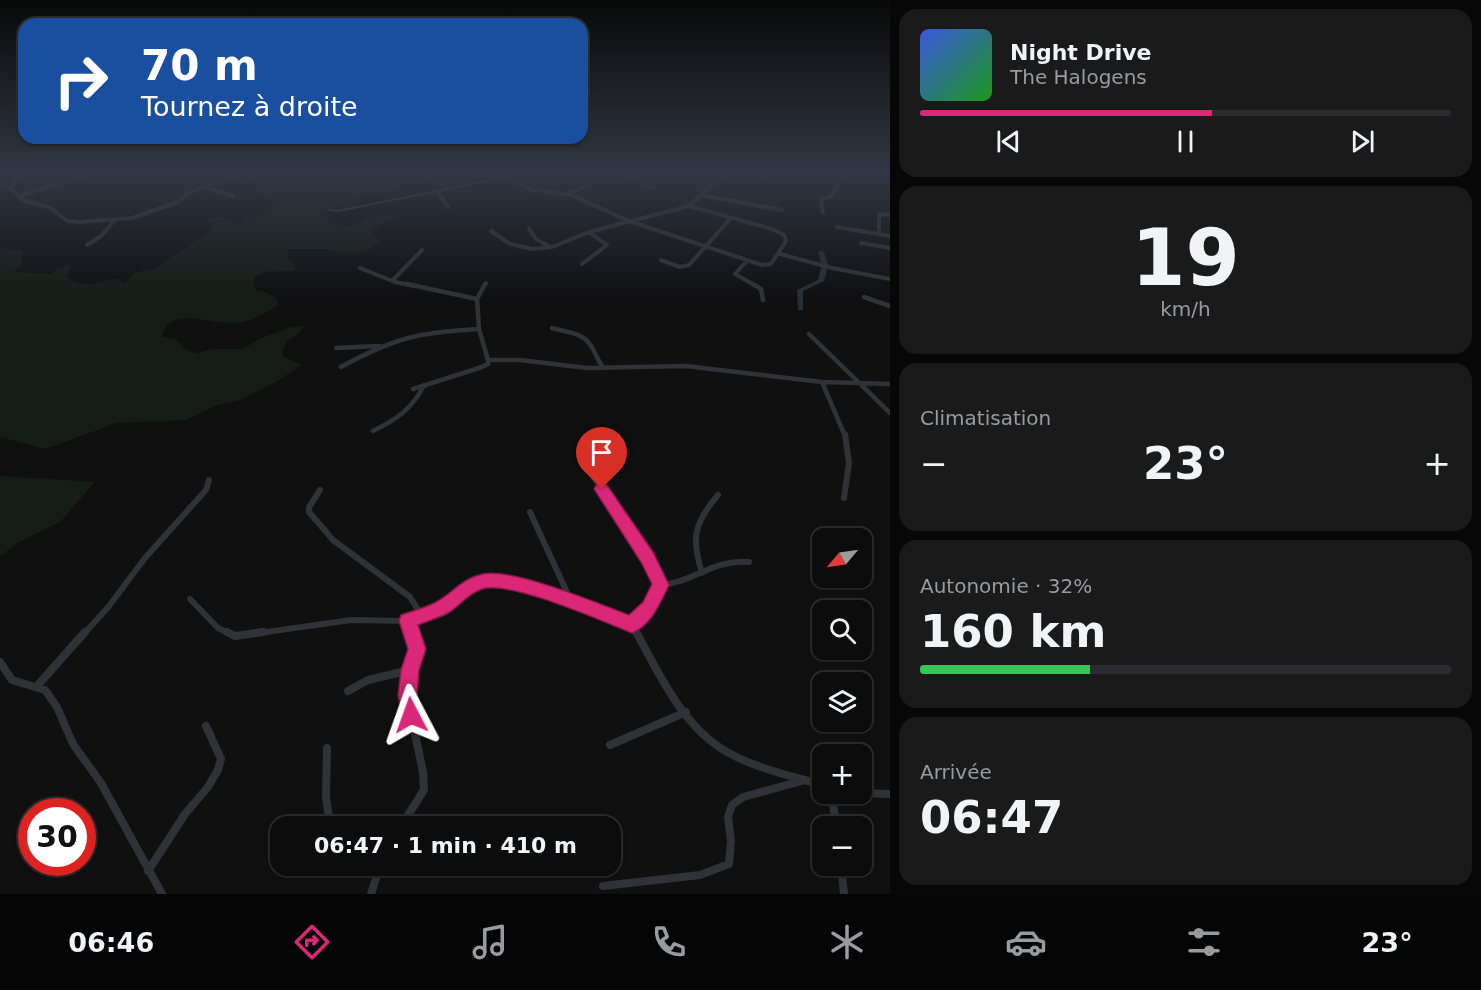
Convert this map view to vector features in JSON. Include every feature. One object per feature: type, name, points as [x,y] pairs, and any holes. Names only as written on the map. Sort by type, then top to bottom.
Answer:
[{"type":"street","points":[[58,214],[67,221],[114,221],[144,214]]},
{"type":"street","points":[[612,214],[766,266],[780,254],[786,241],[784,235],[772,229],[716,214]]},
{"type":"street","points":[[491,231],[505,242],[533,249],[552,247],[589,232],[658,214]]},
{"type":"street","points":[[879,234],[879,214],[890,215]]},
{"type":"street","points":[[661,260],[686,267],[731,218]]},
{"type":"street","points":[[87,245],[101,236],[114,221]]},
{"type":"street","points":[[837,227],[890,236]]},
{"type":"street","points":[[529,229],[536,239],[552,247]]},
{"type":"street","points":[[582,264],[608,245],[589,232]]},
{"type":"street","points":[[861,243],[890,248]]},
{"type":"street","points":[[393,280],[422,250]]},
{"type":"street","points":[[780,254],[890,279]]},
{"type":"street","points":[[747,261],[735,273],[761,289],[763,300]]},
{"type":"street","points":[[837,262],[839,269]]},
{"type":"street","points":[[360,268],[393,280],[477,299]]},
{"type":"street","points":[[413,389],[488,364],[479,329],[477,299],[486,284]]},
{"type":"street","points":[[864,297],[890,306]]},
{"type":"street","points":[[552,328],[572,333],[588,341],[603,368]]},
{"type":"street","points":[[341,368],[384,346],[424,333],[479,329]]},
{"type":"street","points":[[809,334],[890,413]]},
{"type":"street","points":[[336,348],[384,346]]},
{"type":"street","points":[[488,360],[520,360],[568,367],[686,366],[822,382],[890,384]]},
{"type":"street","points":[[822,382],[837,410],[850,449],[850,471],[844,498]]},
{"type":"street","points":[[373,431],[410,410],[418,400],[424,385]]},
{"type":"street","points":[[590,472],[647,557],[660,585],[650,607],[632,625]]},
{"type":"street","points":[[38,686],[109,606],[128,577],[206,490],[209,480]]},
{"type":"street","points":[[320,490],[309,507],[309,512],[333,540],[410,597],[417,608],[419,617]]},
{"type":"street","points":[[702,573],[693,537],[696,525],[718,495]]},
{"type":"street","points":[[530,512],[571,601]]},
{"type":"street","points":[[660,585],[675,585],[702,573],[718,562],[737,560],[748,562]]},
{"type":"street","points":[[190,599],[218,628],[235,636],[351,620],[407,621],[443,607],[464,589],[492,579],[511,583],[571,601],[632,625],[665,683],[695,724],[717,746],[741,759],[812,782]]},
{"type":"street","points":[[407,621],[417,649],[410,670],[407,696],[423,772],[424,790],[408,816]]},
{"type":"street","points":[[0,662],[12,680],[45,690],[57,707],[73,744],[117,810],[162,894]]},
{"type":"street","points":[[348,691],[368,680],[410,670]]},
{"type":"street","points":[[610,745],[686,712]]},
{"type":"street","points":[[148,871],[185,814],[208,787],[218,770],[220,759],[206,726]]},
{"type":"street","points":[[327,748],[326,796],[329,816]]},
{"type":"street","points":[[603,886],[700,875],[729,864],[731,841],[728,817],[732,805],[743,797],[806,780]]},
{"type":"street","points":[[872,793],[890,794]]},
{"type":"street","points":[[371,894],[377,876]]},
{"type":"street","points":[[842,876],[844,894]]},
{"type":"shaded area","points":[[260,214],[324,214],[330,223],[347,227],[380,215],[395,217],[375,228],[372,235],[381,241],[364,252],[288,249],[287,259],[295,263],[294,271],[265,272],[254,278],[254,289],[272,295],[279,305],[254,318],[239,323],[229,323],[184,318],[167,326],[162,336],[175,339],[188,351],[198,353],[212,349],[243,349],[259,339],[291,327],[304,326],[288,341],[282,356],[302,365],[274,383],[243,399],[215,406],[186,420],[117,423],[45,449],[0,437],[0,248],[23,251],[22,263],[14,272],[51,274],[57,268],[71,264],[67,277],[72,281],[90,284],[116,278],[125,284],[135,273],[155,268],[213,229],[207,219],[221,216],[237,224]]},
{"type":"shaded area","points":[[0,476],[95,482],[60,522],[19,542],[0,556]]},
{"type":"waterway","points":[[800,309],[800,290],[821,281],[825,265],[821,252]]},
{"type":"route","points":[[411,715],[407,696],[410,670],[417,649],[407,621],[443,607],[464,589],[483,581],[502,580],[571,601],[632,625],[650,607],[660,585],[647,557],[602,489]]}]
